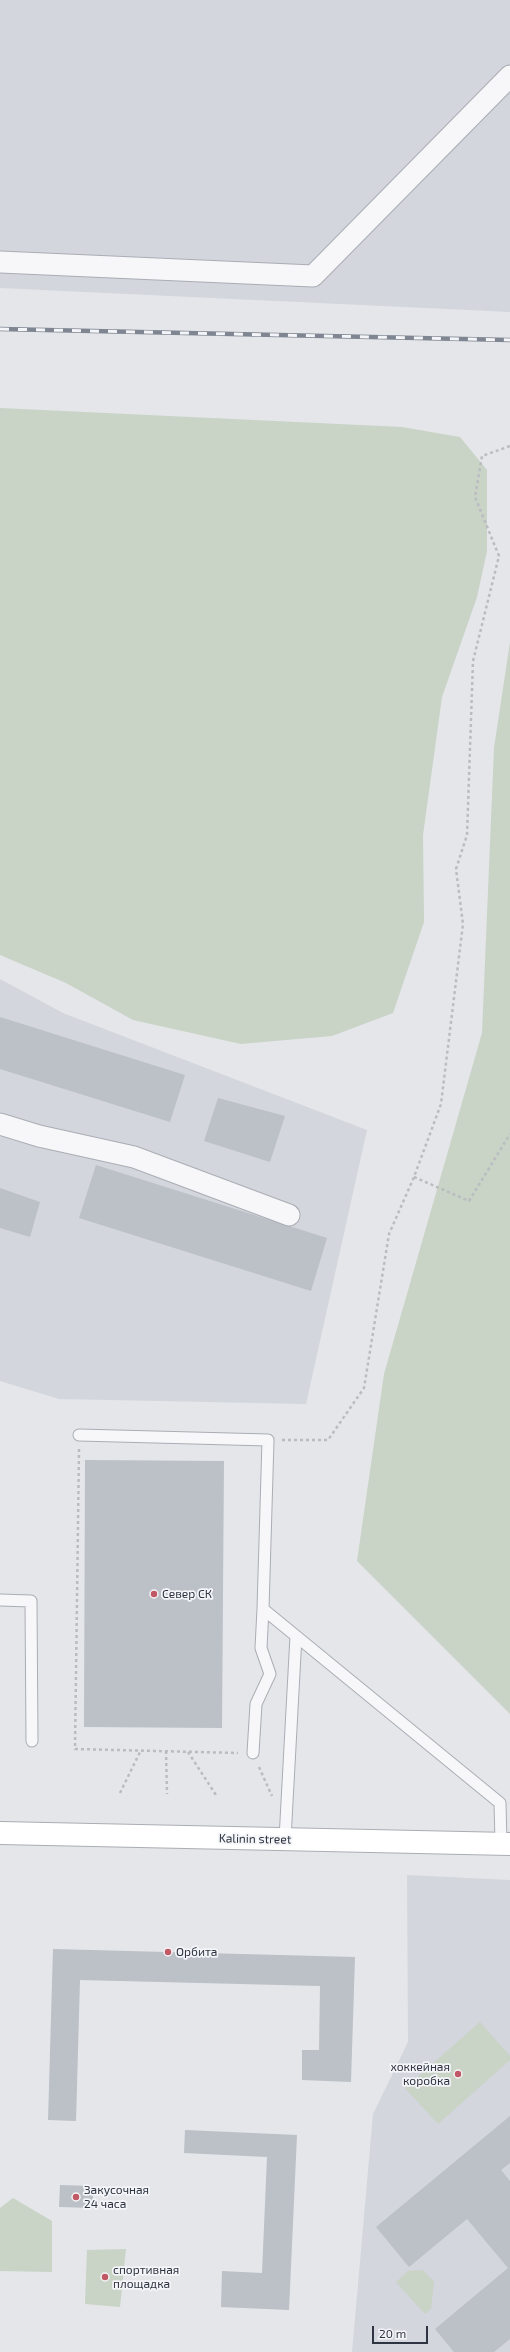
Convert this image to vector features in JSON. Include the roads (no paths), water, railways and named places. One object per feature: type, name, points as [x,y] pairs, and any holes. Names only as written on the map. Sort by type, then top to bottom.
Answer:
[{"type":"main road","name":"Kalinin street","points":[[0,1833],[506,1843]]},
{"type":"street","points":[[0,262],[313,276],[510,76]]},
{"type":"street","points":[[0,1124],[39,1136],[134,1157],[289,1215]]},
{"type":"lane","points":[[79,1435],[268,1440],[264,1609],[260,1648],[270,1674],[256,1704],[253,1753]]},
{"type":"lane","points":[[0,1600],[31,1601],[32,1741]]},
{"type":"lane","points":[[264,1609],[500,1803],[506,1843]]},
{"type":"lane","points":[[285,1839],[296,1636]]},
{"type":"railway","points":[[0,329],[510,340]]},
{"type":"place","name":"Север СК","points":[[154,1594]]},
{"type":"place","name":"Орбита","points":[[168,1952]]},
{"type":"place","name":"хоккейная коробка","points":[[458,2074]]},
{"type":"place","name":"Закусочная 24 часа","points":[[76,2197]]},
{"type":"place","name":"спортивная площадка","points":[[105,2277]]}]
